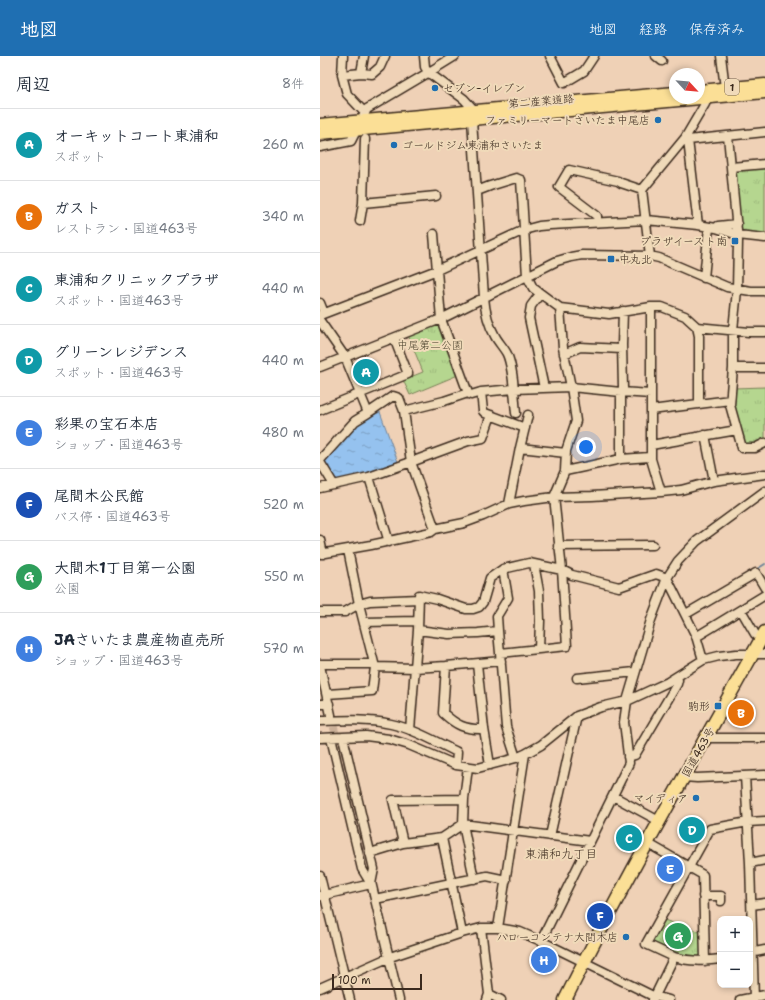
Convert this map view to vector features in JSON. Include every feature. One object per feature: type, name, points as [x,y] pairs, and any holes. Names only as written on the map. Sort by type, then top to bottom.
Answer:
[{"type":"highway","name":"国道463号","points":[[565,1000],[583,962],[705,738],[759,654],[763,635]]},
{"type":"main road","name":"1","points":[[705,90],[765,84]]},
{"type":"main road","name":"第二産業道路","points":[[320,134],[356,131],[473,115],[669,93]]},
{"type":"main road","name":"第二産業道路","points":[[320,124],[363,117],[473,115],[765,93]]},
{"type":"street","points":[[343,56],[342,76],[347,94],[363,117]]},
{"type":"street","points":[[361,73],[364,56]]},
{"type":"street","points":[[342,76],[361,73],[372,74],[380,67],[386,56]]},
{"type":"street","points":[[424,56],[425,67],[429,73],[464,99],[473,115],[480,250],[485,311],[488,323],[495,337],[507,354],[512,373],[516,413]]},
{"type":"street","points":[[320,147],[351,141],[367,109],[455,56]]},
{"type":"street","points":[[550,56],[564,83],[584,71],[594,56]]},
{"type":"street","points":[[722,56],[725,88]]},
{"type":"street","points":[[650,256],[642,190],[687,139],[707,98]]},
{"type":"street","points":[[687,139],[765,132]]},
{"type":"street","points":[[728,136],[738,235],[737,290],[733,330],[730,405],[742,448],[755,448],[765,442]]},
{"type":"street","points":[[687,139],[698,225]]},
{"type":"street","points":[[360,221],[363,204],[365,140]]},
{"type":"street","points":[[731,167],[765,164]]},
{"type":"street","points":[[597,222],[597,216],[559,187],[569,170],[618,181],[642,190]]},
{"type":"street","points":[[477,191],[516,178],[521,180],[527,276],[533,288],[560,308],[609,314],[651,306],[662,307],[685,316],[697,327],[699,336],[699,404]]},
{"type":"street","points":[[363,204],[436,196]]},
{"type":"street","points":[[321,316],[437,270],[524,230],[539,226],[646,220],[698,225],[738,235],[765,238]]},
{"type":"street","points":[[712,228],[737,224]]},
{"type":"street","points":[[704,278],[712,228]]},
{"type":"street","points":[[434,234],[441,319],[468,393]]},
{"type":"street","points":[[320,367],[441,319],[557,262],[582,254],[650,256],[667,260],[704,278],[727,287],[737,290],[765,291]]},
{"type":"street","points":[[540,294],[531,306],[529,318],[544,388]]},
{"type":"street","points":[[320,303],[321,316],[345,357],[368,413]]},
{"type":"street","points":[[651,306],[650,457],[660,492]]},
{"type":"street","points":[[331,715],[320,665],[415,668],[477,664],[539,649],[567,646],[562,570],[558,546],[554,497],[565,471],[566,453],[576,421],[564,354],[560,308]]},
{"type":"street","points":[[621,459],[621,392],[623,388],[622,311]]},
{"type":"street","points":[[697,327],[765,332]]},
{"type":"street","points":[[320,410],[408,374],[394,338]]},
{"type":"street","points":[[564,354],[580,347],[622,349]]},
{"type":"street","points":[[732,368],[765,368]]},
{"type":"street","points":[[404,411],[444,401],[468,393],[471,395],[481,392],[514,389],[571,387],[651,394]]},
{"type":"street","points":[[481,392],[485,413],[525,428]]},
{"type":"street","points":[[334,485],[320,461],[355,420],[393,396],[399,398],[404,411],[411,462],[435,529]]},
{"type":"street","points":[[651,410],[730,400]]},
{"type":"street","points":[[509,504],[528,414]]},
{"type":"street","points":[[320,488],[369,477],[468,441],[483,438],[491,415]]},
{"type":"street","points":[[651,445],[737,430]]},
{"type":"street","points":[[705,436],[714,481]]},
{"type":"street","points":[[520,448],[566,453]]},
{"type":"street","points":[[565,471],[621,459],[650,457]]},
{"type":"street","points":[[320,540],[322,554],[388,542],[431,532],[435,529],[464,523],[509,504],[554,497],[681,490],[714,481],[765,474]]},
{"type":"street","points":[[369,477],[388,542]]},
{"type":"street","points":[[541,941],[629,763],[624,722],[626,701],[651,620],[667,578],[678,561],[698,541],[765,491]]},
{"type":"street","points":[[558,546],[653,545]]},
{"type":"street","points":[[327,694],[372,691],[374,666],[348,550]]},
{"type":"street","points":[[410,730],[418,630],[419,595],[437,599],[466,609],[473,609],[479,607],[483,602],[490,578],[503,570],[529,563],[562,570],[572,575],[619,587],[656,574],[667,578],[686,614],[696,637],[703,660]]},
{"type":"street","points":[[534,564],[539,591],[539,649]]},
{"type":"street","points":[[503,570],[508,598],[497,616],[506,727],[516,758]]},
{"type":"street","points":[[686,614],[756,573],[765,588]]},
{"type":"street","points":[[696,637],[765,595]]},
{"type":"street","points":[[320,612],[345,612],[370,600],[419,599]]},
{"type":"street","points":[[741,610],[755,634],[763,635]]},
{"type":"street","points":[[364,622],[418,621]]},
{"type":"street","points":[[418,630],[449,634],[478,633],[498,630]]},
{"type":"street","points":[[320,738],[366,736],[389,739],[409,745],[456,765],[468,768],[490,766],[516,758],[541,745],[577,716],[601,707],[626,701],[658,687],[677,677],[703,660],[725,655],[759,654]]},
{"type":"street","points":[[477,664],[484,729],[490,766]]},
{"type":"street","points":[[446,666],[443,713],[462,727],[472,730],[484,729]]},
{"type":"street","points":[[577,678],[635,672]]},
{"type":"street","points":[[628,757],[635,755],[677,684],[677,677]]},
{"type":"street","points":[[320,704],[329,704]]},
{"type":"street","points":[[550,836],[577,716]]},
{"type":"street","points":[[320,721],[366,720],[393,724],[410,730],[457,752],[456,765]]},
{"type":"street","points":[[343,737],[374,870],[371,884]]},
{"type":"street","points":[[331,738],[362,869],[371,884]]},
{"type":"street","points":[[705,738],[765,738]]},
{"type":"street","points":[[498,928],[525,754]]},
{"type":"street","points":[[468,768],[464,799],[463,824],[474,879]]},
{"type":"street","points":[[684,777],[697,778],[765,775]]},
{"type":"street","points":[[745,776],[752,904],[752,952]]},
{"type":"street","points":[[613,796],[659,821]]},
{"type":"street","points":[[403,843],[393,800],[464,799]]},
{"type":"street","points":[[717,959],[705,961],[684,960],[646,944],[710,829],[765,820]]},
{"type":"street","points":[[370,853],[403,843],[442,838],[463,824],[590,841]]},
{"type":"street","points":[[442,838],[462,933]]},
{"type":"street","points":[[647,843],[703,875],[705,961]]},
{"type":"street","points":[[750,863],[765,860]]},
{"type":"street","points":[[368,872],[376,899],[399,1000]]},
{"type":"street","points":[[320,876],[322,895],[350,1000]]},
{"type":"street","points":[[376,899],[487,876],[506,880]]},
{"type":"street","points":[[322,895],[371,884]]},
{"type":"street","points":[[703,896],[721,896],[721,901]]},
{"type":"street","points":[[752,904],[765,903]]},
{"type":"street","points":[[481,928],[488,997],[501,1000]]},
{"type":"street","points":[[320,988],[390,958],[462,933],[481,928],[498,928],[520,932],[541,941],[654,998],[669,1000]]},
{"type":"street","points":[[753,953],[765,950]]},
{"type":"street","points":[[654,998],[674,957]]},
{"type":"street","points":[[753,976],[754,998]]},
{"type":"street","points":[[740,1000],[765,995]]},
{"type":"green space","points":[[765,165],[765,235],[741,232],[734,171],[735,168]]},
{"type":"green space","name":"中尾第二公園","points":[[437,324],[458,375],[410,395],[403,380],[423,372],[408,335]]},
{"type":"green space","points":[[765,387],[765,440],[745,446],[734,407],[734,388]]},
{"type":"green space","points":[[664,920],[701,932],[701,958],[671,953],[652,944],[651,941]]},
{"type":"water","points":[[380,412],[398,462],[367,473],[335,481],[323,461],[357,423]]},
{"type":"waterway","points":[[754,571],[765,564]]},
{"type":"tunnel","points":[[331,715],[368,872]]},
{"type":"place","name":"セブン-イレブン","points":[[435,88]]},
{"type":"place","name":"ファミリーマートさいたま中尾店","points":[[658,120]]},
{"type":"place","name":"ゴールドジム東浦和さいたま","points":[[394,145]]},
{"type":"place","name":"プラザイースト南","points":[[735,241]]},
{"type":"place","name":"中丸北","points":[[611,259]]},
{"type":"place","name":"オーキットコート東浦和","points":[[366,372]]},
{"type":"place","name":"駒形","points":[[718,706]]},
{"type":"place","name":"ガスト","points":[[741,713]]},
{"type":"place","name":"マイディア","points":[[696,798]]},
{"type":"place","name":"グリーンレジデンス","points":[[692,830]]},
{"type":"place","name":"東浦和クリニックプラザ","points":[[629,838]]},
{"type":"place","name":"彩果の宝石本店","points":[[670,869]]},
{"type":"place","name":"尾間木公民館","points":[[600,916]]},
{"type":"place","name":"大間木1丁目第一公園","points":[[678,936]]},
{"type":"place","name":"ハローコンテナ大間木店","points":[[626,937]]},
{"type":"place","name":"JAさいたま農産物直売所","points":[[544,960]]},
{"type":"district","name":"東浦和九丁目","points":[[561,854]]}]
